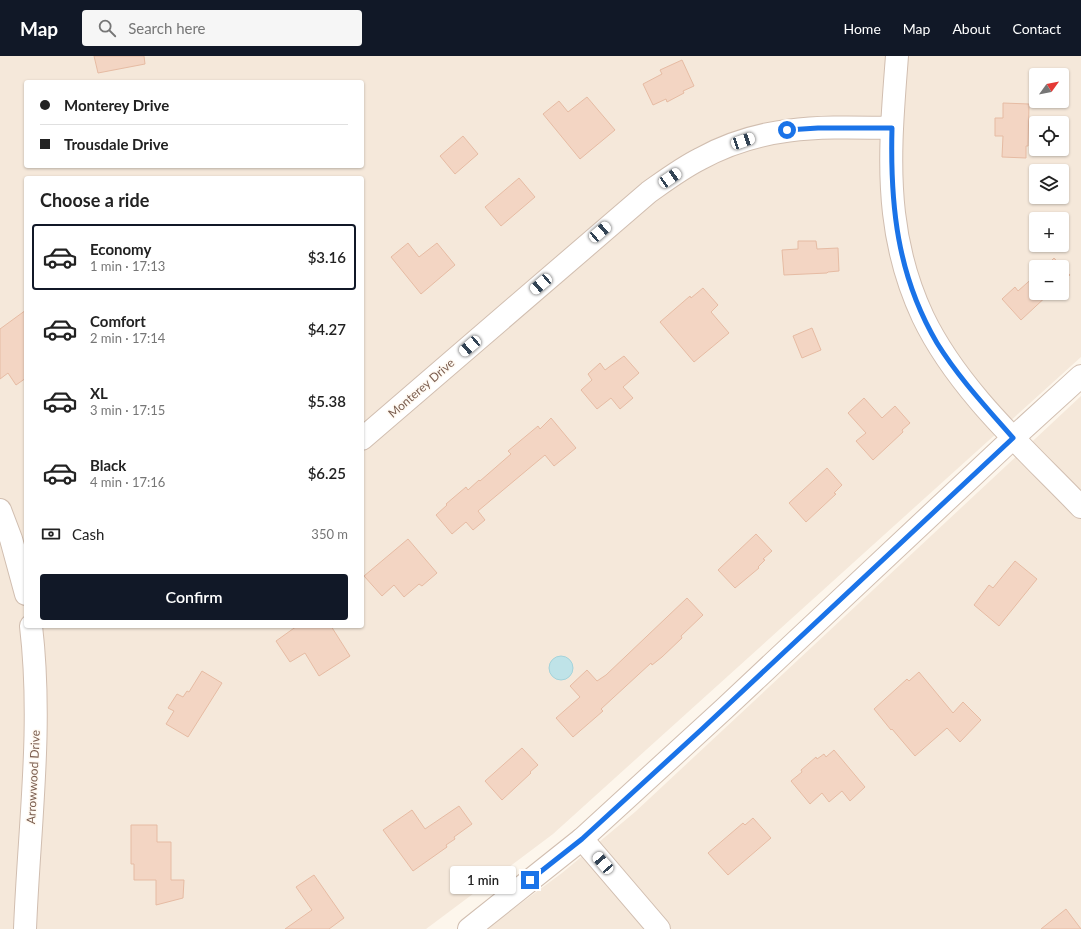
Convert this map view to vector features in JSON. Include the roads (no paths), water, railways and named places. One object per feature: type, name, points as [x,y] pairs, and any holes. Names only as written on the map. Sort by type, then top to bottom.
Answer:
[{"type":"street","points":[[897,56],[892,128],[894,212],[905,268],[921,311],[938,343],[956,371],[1013,438],[1081,507]]},
{"type":"street","name":"Monterey Drive","points":[[364,437],[649,192],[699,159],[715,151],[751,138],[787,130],[818,128],[892,128]]},
{"type":"street","points":[[469,929],[582,839],[742,693],[1081,376]]},
{"type":"street","points":[[0,510],[11,539],[24,587]]},
{"type":"street","name":"Arrowwood Drive","points":[[26,929],[35,724],[35,668],[32,628]]},
{"type":"street","points":[[582,839],[659,929]]},
{"type":"water","points":[[561,656],[569,660],[573,668],[569,676],[561,680],[553,676],[549,668],[553,660]]}]
